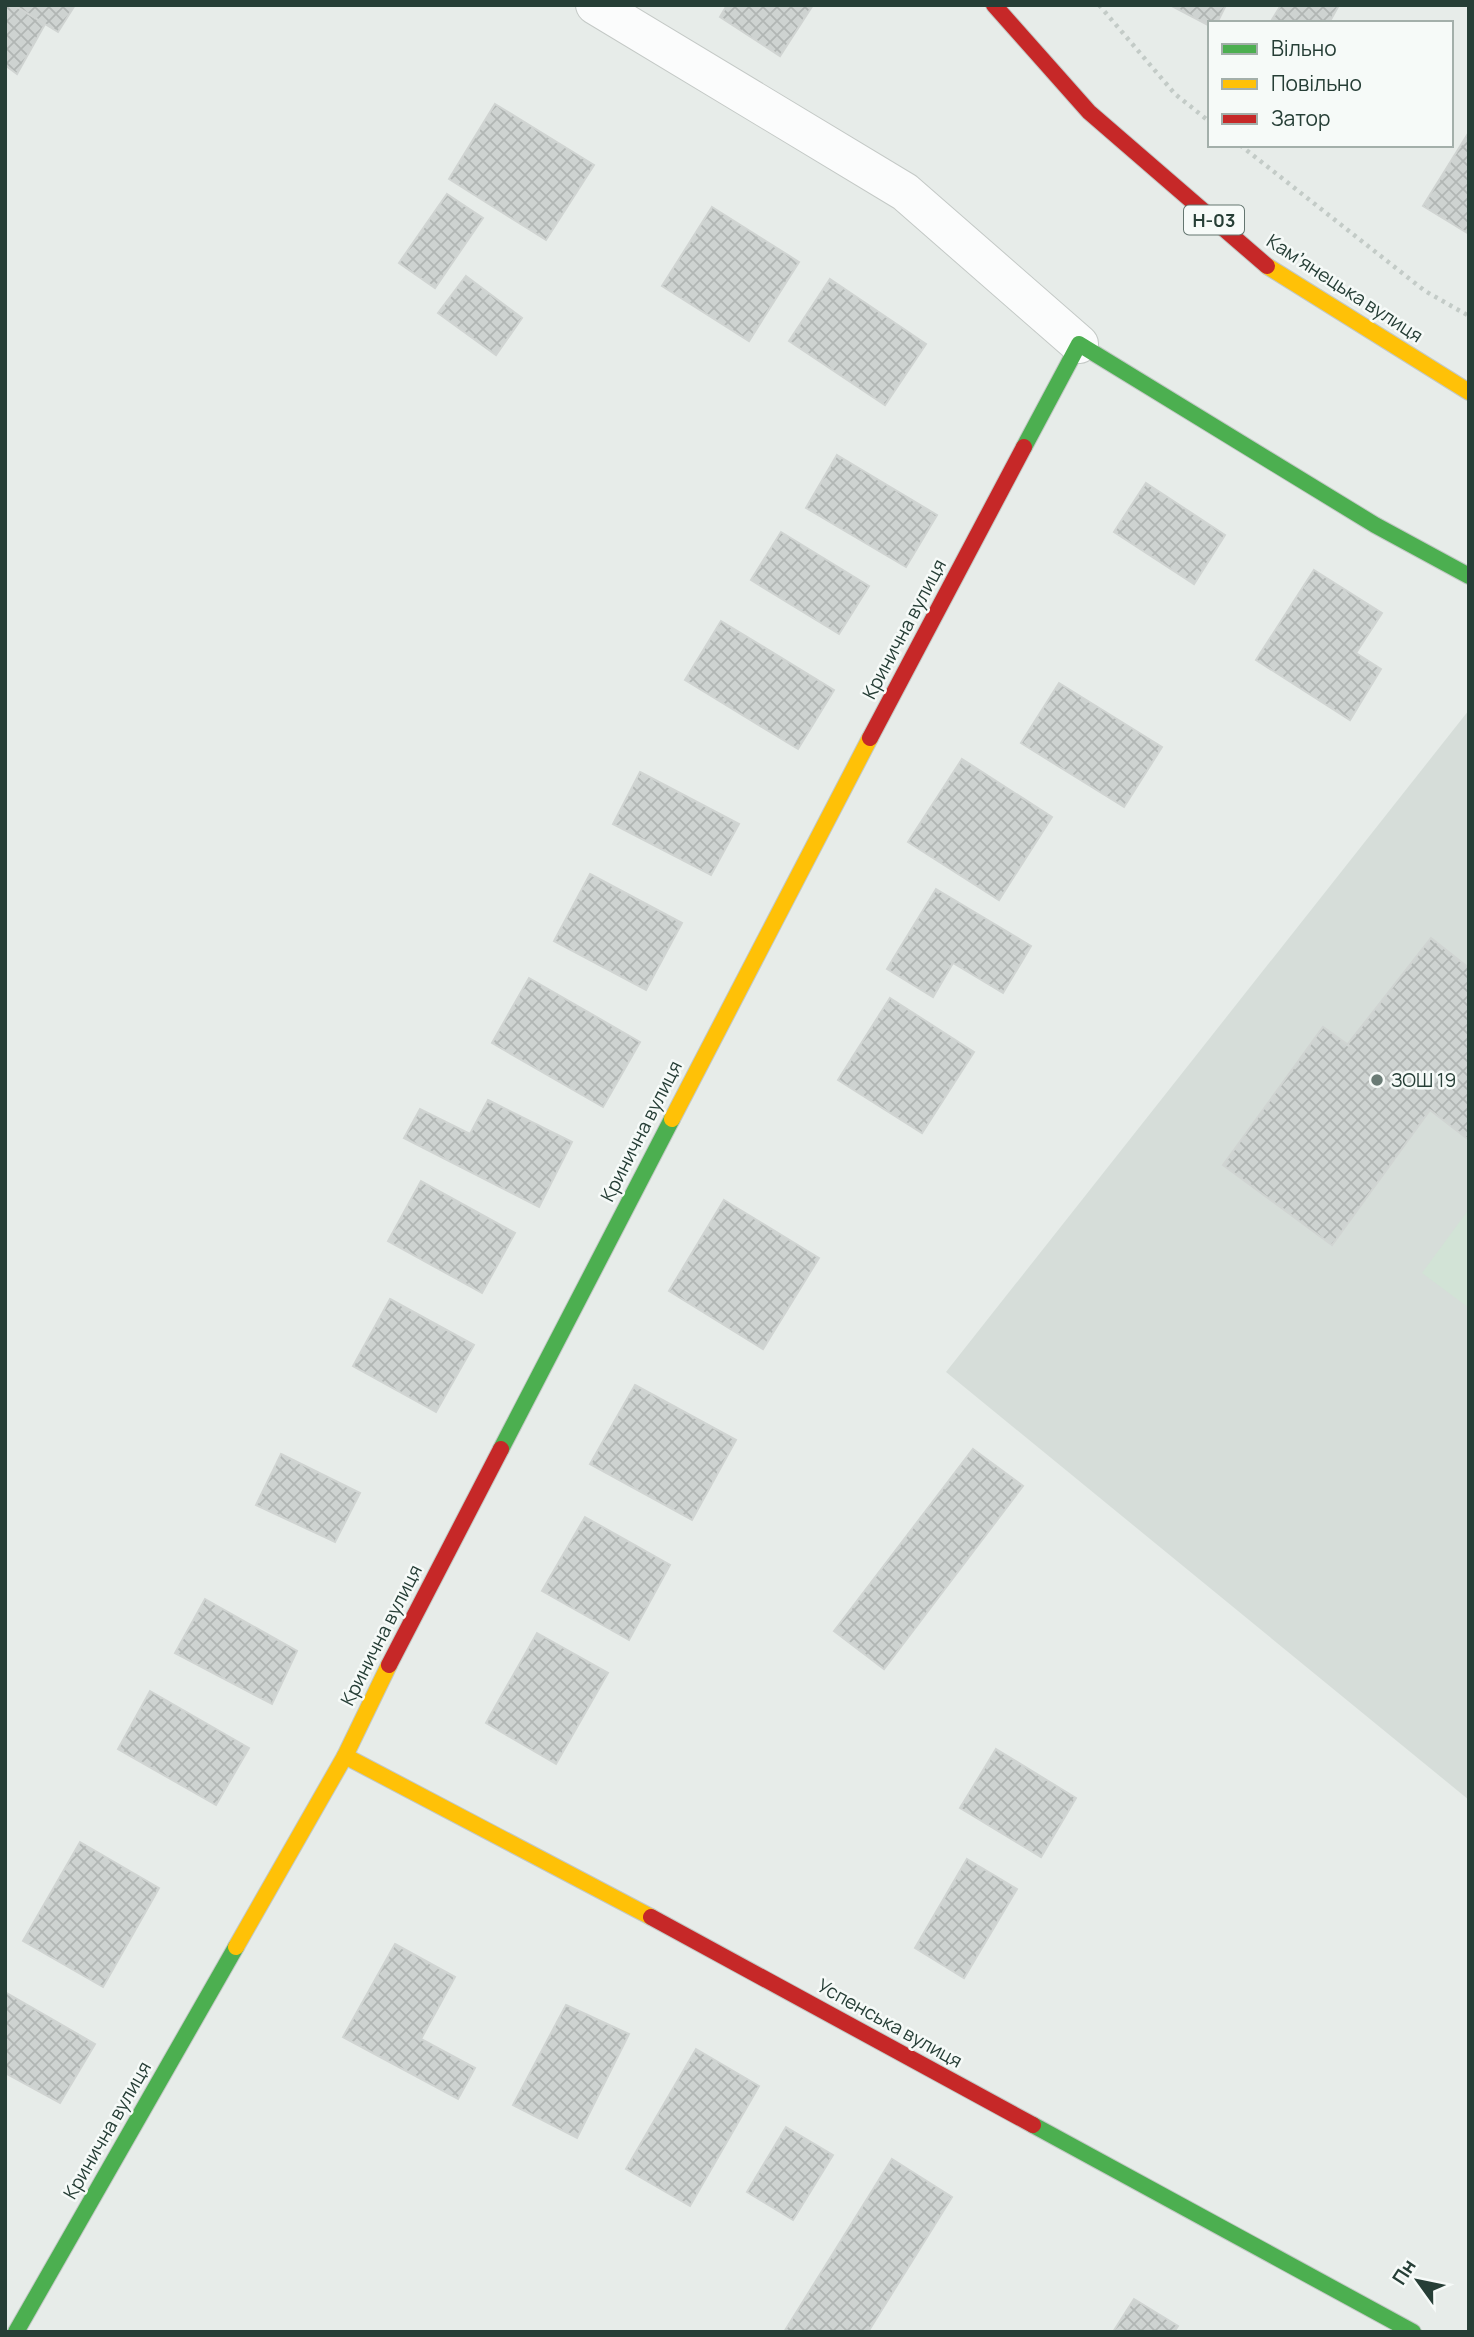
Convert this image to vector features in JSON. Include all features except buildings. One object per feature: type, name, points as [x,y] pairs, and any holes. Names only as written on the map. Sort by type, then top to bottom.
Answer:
[{"type":"street","points":[[595,5],[905,192],[1079,344],[1375,525],[1469,576]]},
{"type":"street","name":"Камʼянецька вулиця","points":[[994,5],[1088,112],[1272,270],[1469,392]]},
{"type":"street","name":"Кринична вулиця","points":[[16,2332],[345,1756],[377,1687],[657,1145],[889,700],[1079,344]]},
{"type":"street","name":"Успенська вулиця","points":[[345,1756],[571,1872],[1413,2332]]},
{"type":"path","points":[[1099,5],[1175,94],[1208,120]]},
{"type":"path","points":[[1243,147],[1425,291],[1469,316]]},
{"type":"shaded area","points":[[1469,710],[1469,1800],[946,1372]]},
{"type":"green space","points":[[1469,1209],[1469,1308],[1422,1273]]},
{"type":"traffic: fast","points":[[1024,447],[1079,344],[1375,525],[1469,576]]},
{"type":"traffic: fast","points":[[501,1449],[672,1119]]},
{"type":"traffic: fast","points":[[16,2332],[236,1947]]},
{"type":"traffic: fast","points":[[1033,2125],[1413,2332]]},
{"type":"traffic: slow","points":[[1267,266],[1469,392]]},
{"type":"traffic: slow","points":[[672,1119],[870,738]]},
{"type":"traffic: slow","points":[[236,1947],[345,1756],[389,1665]]},
{"type":"traffic: slow","points":[[345,1756],[651,1917]]},
{"type":"traffic: jam","points":[[994,5],[1089,112],[1267,266]]},
{"type":"traffic: jam","points":[[870,738],[1024,447]]},
{"type":"traffic: jam","points":[[389,1665],[501,1449]]},
{"type":"traffic: jam","points":[[651,1917],[1033,2125]]},
{"type":"place","name":"ЗОШ 19","points":[[1377,1080]]}]
